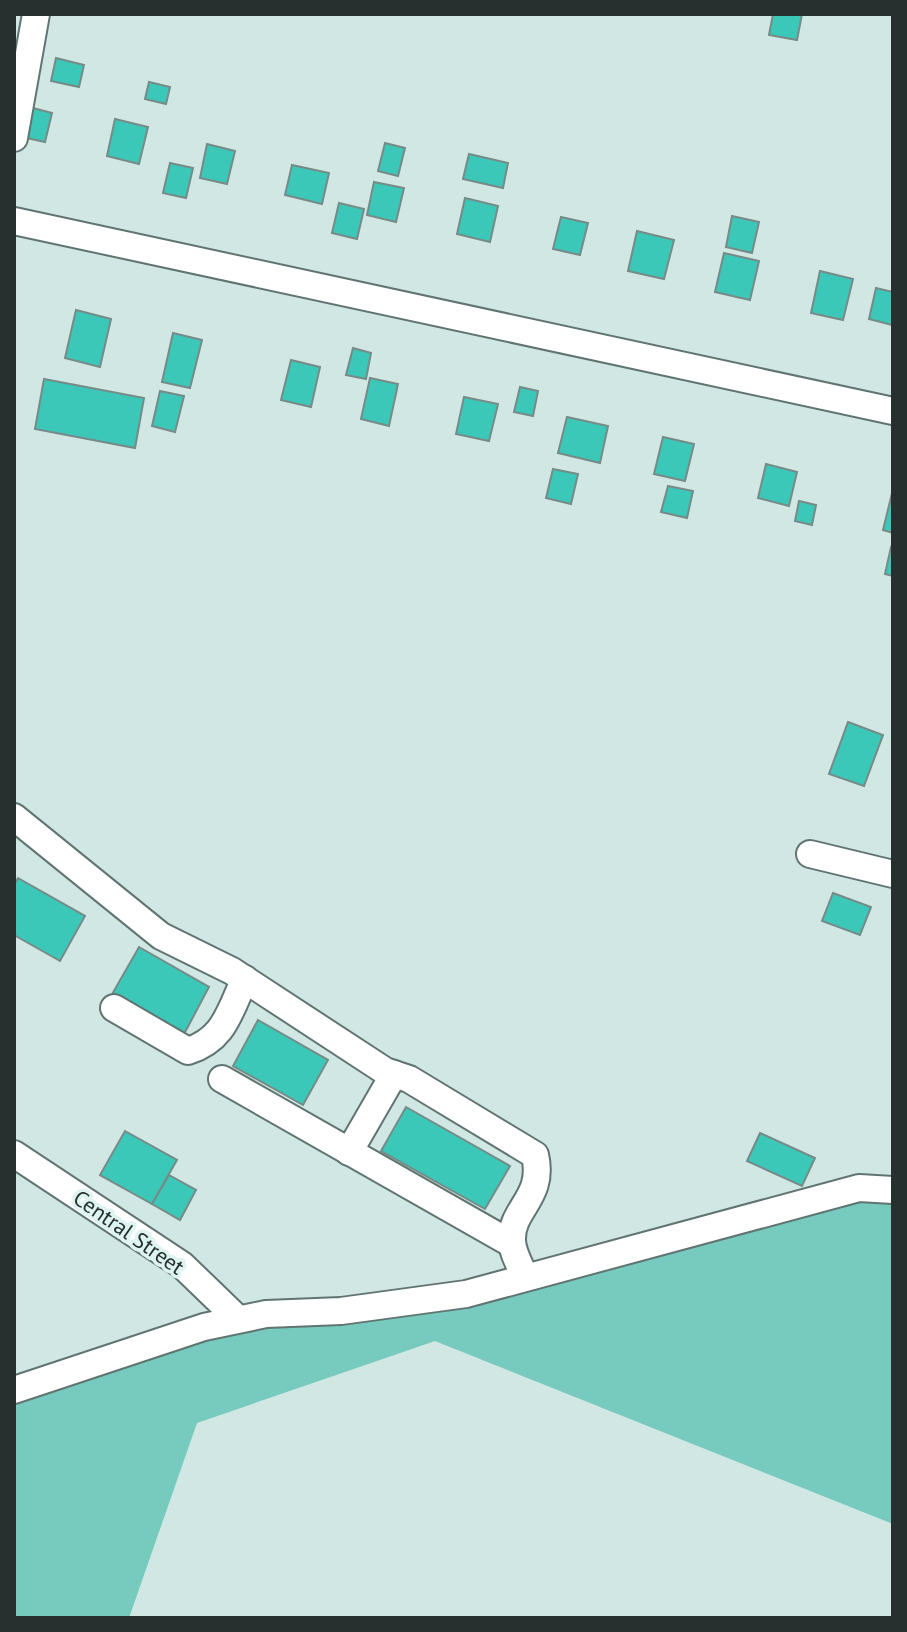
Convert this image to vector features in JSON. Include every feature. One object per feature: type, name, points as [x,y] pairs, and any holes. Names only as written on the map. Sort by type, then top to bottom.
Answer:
[{"type":"street","points":[[14,138],[36,14]]},
{"type":"street","points":[[14,221],[893,411]]},
{"type":"street","points":[[14,817],[161,936],[245,979],[394,1074],[409,1079],[535,1155],[536,1186],[512,1232],[512,1244],[525,1277]]},
{"type":"street","points":[[810,854],[893,874]]},
{"type":"street","points":[[114,1008],[188,1051],[207,1045],[219,1034],[245,979]]},
{"type":"street","points":[[349,1152],[394,1074]]},
{"type":"street","points":[[222,1079],[512,1244]]},
{"type":"street","name":"Central Street","points":[[14,1154],[182,1265],[238,1319]]},
{"type":"street","points":[[14,1390],[238,1319],[341,1311],[466,1294],[859,1188],[893,1190]]},
{"type":"green space","points":[[893,1190],[893,1524],[435,1341],[197,1423],[129,1618],[14,1618],[14,1390],[204,1327],[341,1311]]},
{"type":"building","points":[[773,14],[802,14],[797,40],[769,35]]},
{"type":"building","points":[[56,58],[84,65],[79,87],[51,81]]},
{"type":"building","points":[[149,82],[170,87],[166,104],[145,99]]},
{"type":"building","points":[[29,107],[52,113],[45,142],[22,137]]},
{"type":"building","points":[[115,119],[148,127],[139,164],[107,156]]},
{"type":"building","points":[[385,143],[405,148],[398,176],[378,171]]},
{"type":"building","points":[[207,144],[235,151],[227,184],[200,178]]},
{"type":"building","points":[[469,154],[508,163],[503,188],[463,179]]},
{"type":"building","points":[[170,163],[193,168],[186,198],[163,193]]},
{"type":"building","points":[[292,165],[329,173],[322,204],[285,195]]},
{"type":"building","points":[[374,182],[404,188],[396,222],[367,215]]},
{"type":"building","points":[[465,198],[498,206],[490,242],[457,234]]},
{"type":"building","points":[[339,203],[364,209],[357,239],[332,233]]},
{"type":"building","points":[[732,216],[759,222],[752,253],[726,247]]},
{"type":"building","points":[[561,217],[588,223],[580,255],[553,249]]},
{"type":"building","points":[[637,231],[674,240],[664,279],[628,271]]},
{"type":"building","points":[[724,253],[759,261],[750,300],[715,292]]},
{"type":"building","points":[[820,271],[853,279],[843,320],[811,313]]},
{"type":"building","points":[[876,288],[893,292],[892,325],[869,319]]},
{"type":"building","points":[[76,310],[111,319],[100,367],[65,358]]},
{"type":"building","points":[[173,333],[202,340],[190,388],[162,382]]},
{"type":"building","points":[[353,348],[371,353],[366,379],[346,375]]},
{"type":"building","points":[[291,360],[320,367],[311,407],[281,400]]},
{"type":"building","points":[[370,378],[398,384],[389,426],[361,419]]},
{"type":"building","points":[[44,379],[144,398],[135,448],[35,429]]},
{"type":"building","points":[[520,387],[538,391],[533,416],[514,412]]},
{"type":"building","points":[[160,391],[184,396],[175,432],[152,426]]},
{"type":"building","points":[[464,397],[498,404],[489,441],[456,434]]},
{"type":"building","points":[[567,417],[608,426],[600,463],[558,453]]},
{"type":"building","points":[[663,437],[694,444],[685,481],[654,474]]},
{"type":"building","points":[[766,464],[797,472],[789,506],[758,498]]},
{"type":"building","points":[[553,469],[578,474],[571,504],[546,498]]},
{"type":"building","points":[[668,486],[693,491],[687,518],[661,512]]},
{"type":"building","points":[[893,489],[893,533],[883,530]]},
{"type":"building","points":[[799,501],[816,505],[812,525],[795,521]]},
{"type":"building","points":[[893,548],[893,576],[885,574]]},
{"type":"building","points":[[848,722],[883,735],[864,786],[829,774]]},
{"type":"building","points":[[18,878],[85,916],[60,961],[14,935],[14,885]]},
{"type":"building","points":[[833,893],[871,907],[860,935],[822,921]]},
{"type":"building","points":[[139,947],[209,987],[183,1036],[111,996]]},
{"type":"building","points":[[258,1020],[328,1060],[303,1105],[233,1066]]},
{"type":"building","points":[[406,1107],[510,1166],[485,1209],[381,1151]]},
{"type":"building","points":[[125,1131],[177,1160],[152,1204],[100,1175]]},
{"type":"building","points":[[760,1133],[815,1158],[802,1186],[747,1161]]},
{"type":"building","points":[[169,1175],[196,1190],[180,1220],[152,1204]]}]
